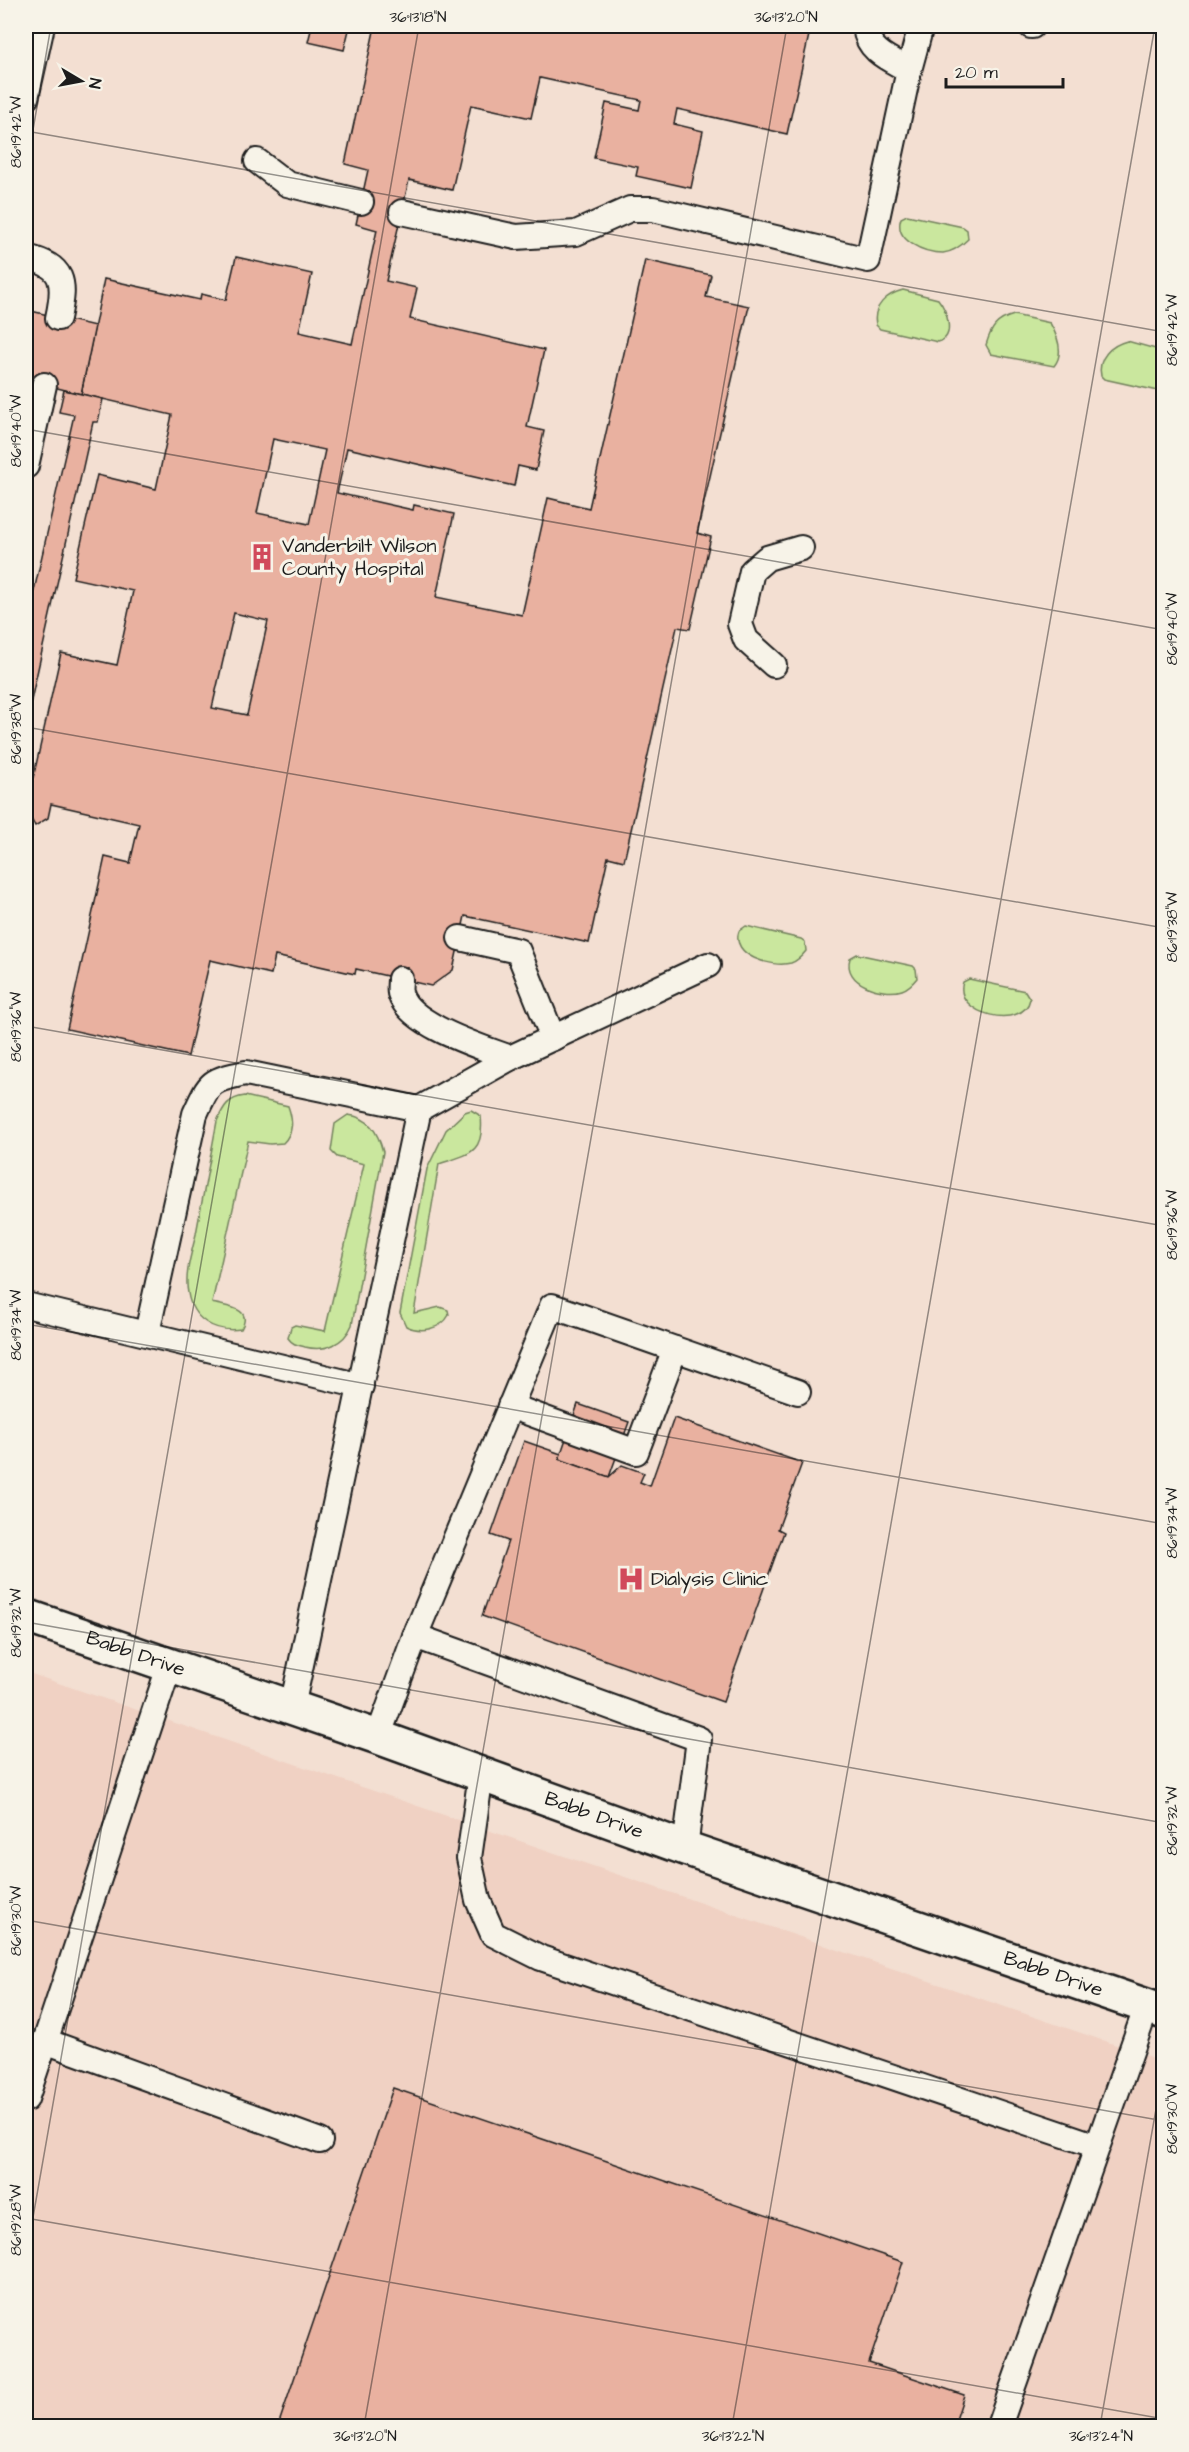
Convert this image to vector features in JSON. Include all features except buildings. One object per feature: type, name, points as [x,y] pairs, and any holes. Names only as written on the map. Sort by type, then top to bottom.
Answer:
[{"type":"street","name":"Babb Drive","points":[[26,1616],[378,1737],[685,1848],[1155,2009]]},
{"type":"lane","points":[[26,98],[42,26]]},
{"type":"lane","points":[[402,212],[516,237],[576,233],[630,209],[653,209],[868,260],[909,70],[921,26]]},
{"type":"lane","points":[[865,27],[866,40],[877,52],[909,70]]},
{"type":"lane","points":[[257,161],[287,184],[361,202]]},
{"type":"lane","points":[[26,257],[47,262],[60,276],[63,297],[58,318]]},
{"type":"lane","points":[[26,466],[44,385]]},
{"type":"lane","points":[[774,665],[746,640],[740,624],[752,571],[767,558],[801,548]]},
{"type":"lane","points":[[460,938],[518,951],[553,1038]]},
{"type":"lane","points":[[147,1333],[195,1114],[208,1086],[220,1078],[246,1073],[419,1109],[510,1058],[708,965]]},
{"type":"lane","points":[[400,979],[400,993],[411,1011],[427,1023],[510,1058]]},
{"type":"lane","points":[[292,1707],[419,1109]]},
{"type":"lane","points":[[26,1305],[361,1386]]},
{"type":"lane","points":[[378,1737],[416,1636],[552,1306],[798,1392]]},
{"type":"lane","points":[[510,1406],[636,1452],[675,1349]]},
{"type":"lane","points":[[416,1636],[699,1739],[685,1848]]},
{"type":"lane","points":[[26,2098],[170,1664]]},
{"type":"lane","points":[[481,1774],[469,1858],[478,1900],[493,1934],[542,1958],[1096,2146]]},
{"type":"lane","points":[[999,2427],[1096,2146],[1155,2009]]},
{"type":"lane","points":[[45,2041],[320,2141]]},
{"type":"shaded area","points":[[26,1672],[1163,2061],[1163,2426],[26,2426]]},
{"type":"green space","points":[[907,215],[963,227],[967,230],[968,239],[957,248],[943,253],[920,248],[906,239],[902,233],[901,218]]},
{"type":"green space","points":[[903,290],[938,299],[948,322],[947,335],[944,339],[938,342],[880,329],[876,325],[876,312],[882,302],[891,294]]},
{"type":"green space","points":[[1014,315],[1050,323],[1057,338],[1059,350],[1054,366],[991,354],[986,345],[992,329],[1003,319]]},
{"type":"green space","points":[[1127,341],[1163,351],[1163,392],[1104,379],[1101,376],[1101,364],[1106,353]]},
{"type":"green space","points":[[746,926],[801,939],[805,942],[806,951],[791,963],[774,964],[754,958],[746,953],[738,940],[739,931]]},
{"type":"green space","points":[[857,954],[913,966],[916,969],[917,978],[902,990],[885,991],[866,986],[852,975],[849,967],[850,958]]},
{"type":"green space","points":[[969,979],[1025,991],[1030,999],[1025,1009],[1015,1014],[990,1015],[968,1003],[962,994],[963,982]]},
{"type":"green space","points":[[245,1096],[288,1106],[292,1126],[283,1143],[248,1141],[212,1303],[237,1309],[244,1316],[241,1329],[231,1330],[213,1326],[199,1317],[190,1302],[187,1278],[217,1121],[227,1104]]},
{"type":"green space","points":[[471,1110],[481,1116],[480,1138],[477,1145],[466,1154],[439,1164],[414,1313],[440,1307],[448,1310],[449,1315],[436,1327],[424,1330],[412,1328],[406,1326],[400,1313],[427,1169],[446,1130],[465,1112]]},
{"type":"green space","points":[[348,1115],[362,1119],[372,1127],[383,1152],[352,1325],[349,1332],[333,1345],[320,1348],[305,1347],[288,1338],[291,1327],[295,1325],[325,1331],[364,1164],[337,1157],[331,1151],[335,1124]]},
{"type":"place","name":"Vanderbilt Wilson County Hospital","points":[[262,557]]},
{"type":"place","name":"Dialysis Clinic","points":[[631,1579]]}]
